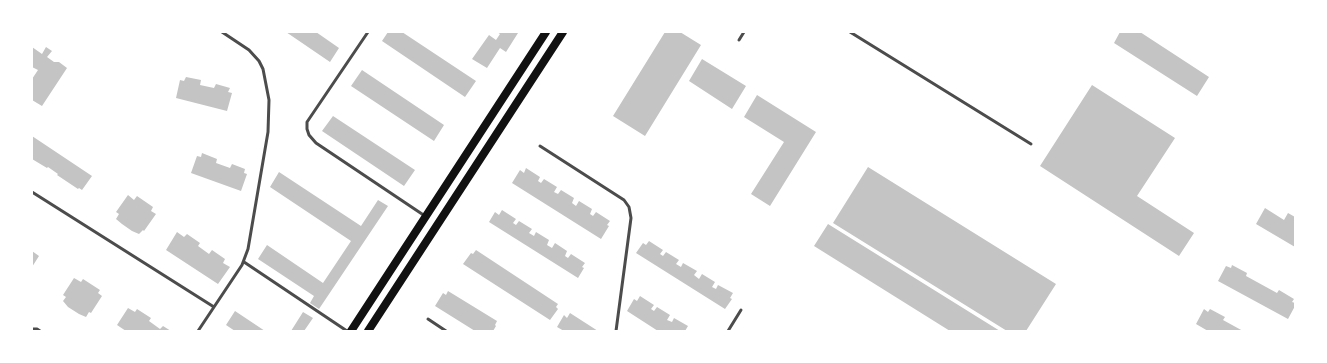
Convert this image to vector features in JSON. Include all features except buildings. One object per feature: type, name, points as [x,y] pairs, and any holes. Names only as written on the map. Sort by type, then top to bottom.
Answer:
[{"type":"main road","points":[[351,331],[546,32]]},
{"type":"main road","points":[[368,331],[563,32]]},
{"type":"lane","points":[[198,331],[244,262],[248,249],[267,140],[269,100],[263,69],[259,61],[249,50],[222,32]]},
{"type":"lane","points":[[368,32],[307,122],[307,129],[309,135],[316,143],[426,216]]},
{"type":"lane","points":[[739,40],[744,32]]},
{"type":"lane","points":[[850,32],[1031,144]]},
{"type":"lane","points":[[540,146],[624,200],[629,207],[631,218],[616,331]]},
{"type":"lane","points":[[32,192],[214,307]]},
{"type":"lane","points":[[244,262],[346,331]]},
{"type":"lane","points":[[728,331],[741,310]]},
{"type":"lane","points":[[428,319],[446,331]]},
{"type":"lane","points":[[32,329],[37,329],[40,331]]}]
